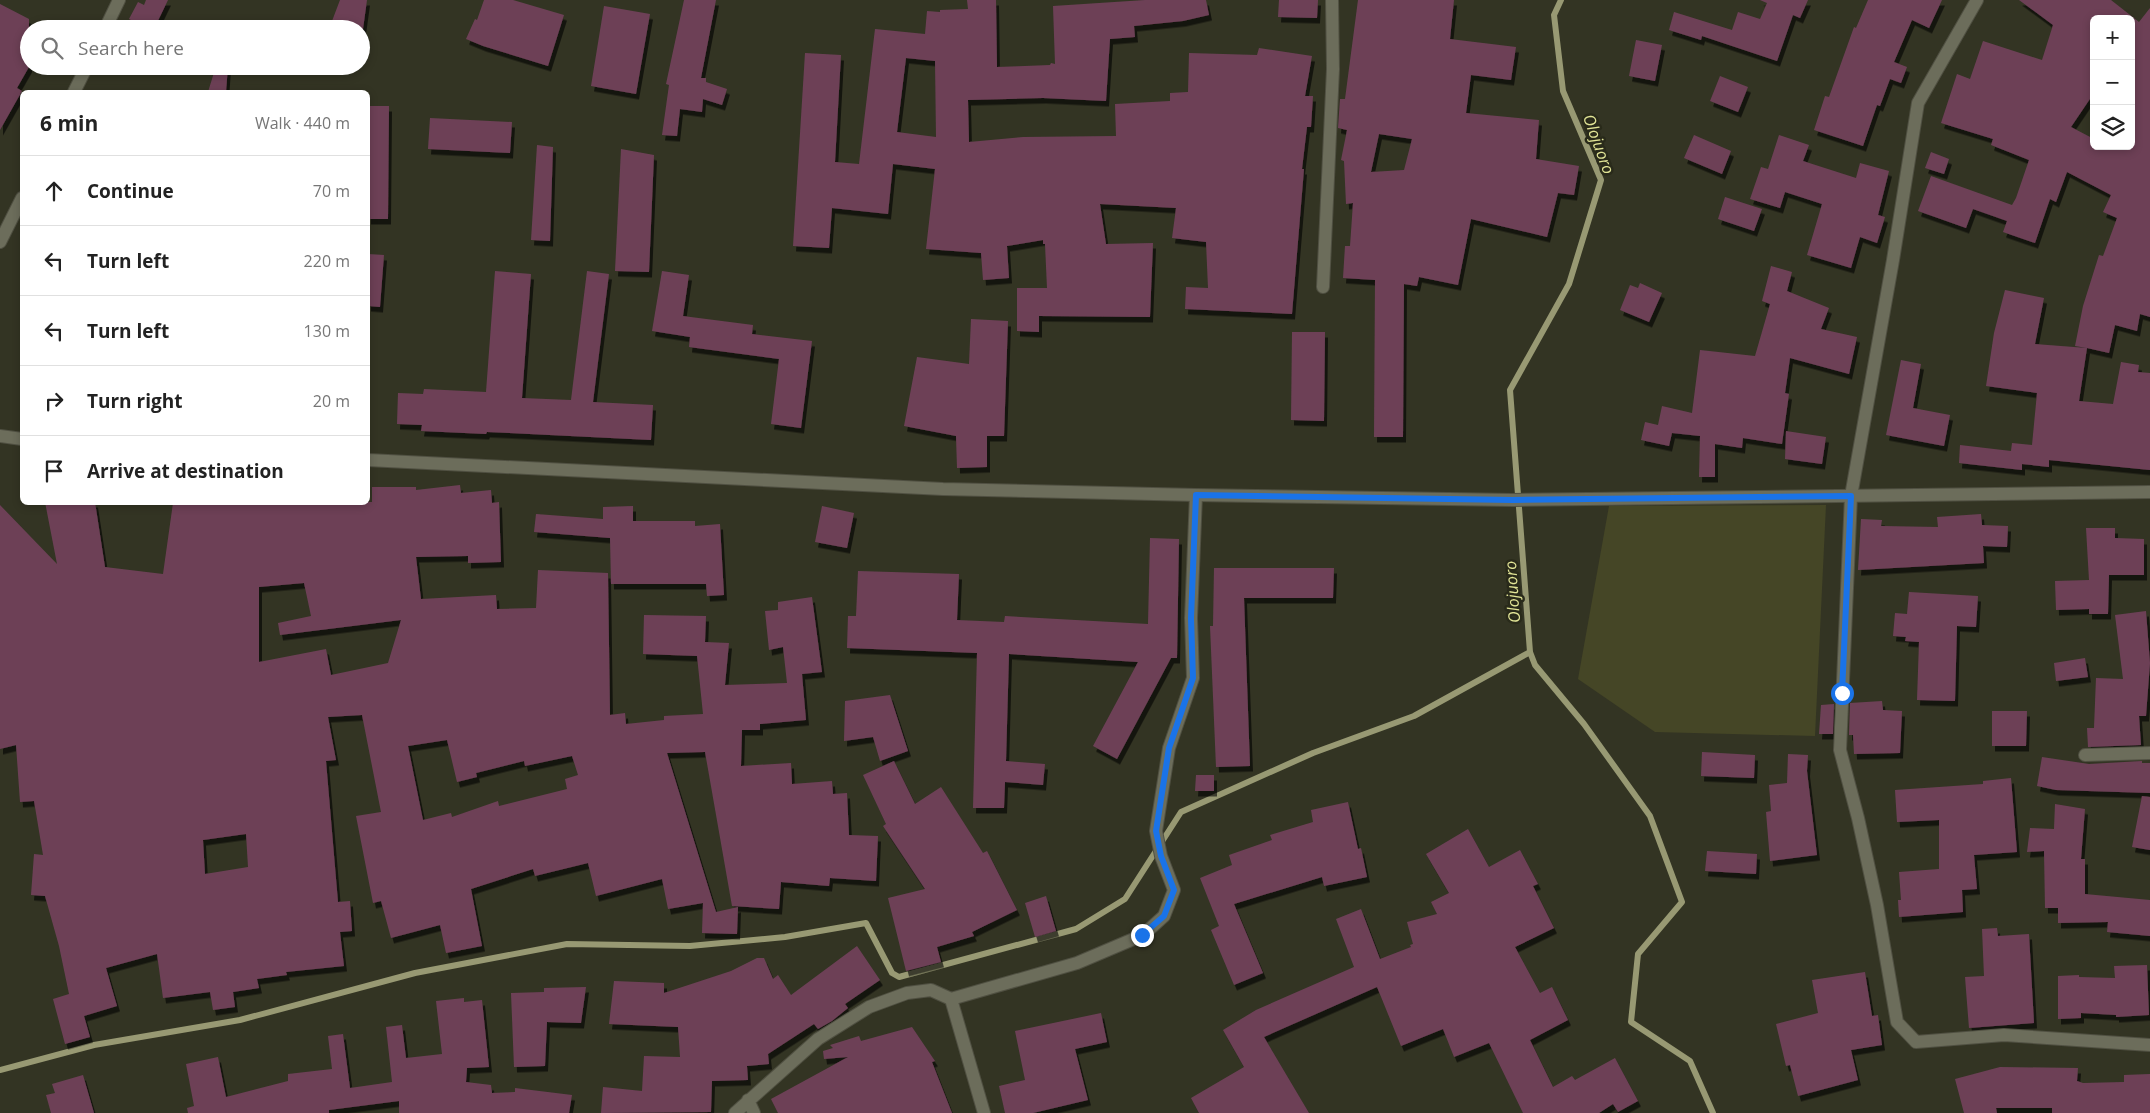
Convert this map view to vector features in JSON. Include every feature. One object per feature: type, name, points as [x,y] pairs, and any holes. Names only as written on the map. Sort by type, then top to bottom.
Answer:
[{"type":"street","points":[[109,20],[119,0]]},
{"type":"street","points":[[1323,287],[1333,70],[1332,0]]},
{"type":"street","points":[[1977,0],[1918,103],[1851,496],[1840,750],[1858,818],[1877,905],[1897,1022],[1916,1042],[2004,1035],[2150,1045]]},
{"type":"street","points":[[75,90],[82,75]]},
{"type":"street","points":[[0,242],[20,202]]},
{"type":"street","points":[[0,436],[20,439]]},
{"type":"street","points":[[370,460],[943,489],[1196,495],[1513,500],[1548,498],[2150,492]]},
{"type":"street","points":[[734,1113],[818,1039],[869,1007],[907,992],[931,990],[951,999],[1077,963],[1142,935],[1164,916],[1174,890],[1161,856],[1156,831],[1169,748],[1193,678],[1191,618],[1196,495]]},
{"type":"street","points":[[2085,755],[2150,753]]},
{"type":"street","points":[[951,999],[984,1113]]},
{"type":"street","points":[[748,1100],[754,1113]]},
{"type":"green space","points":[[1826,505],[1815,736],[1655,732],[1578,679],[1609,506]]},
{"type":"building","points":[[146,0],[168,0],[158,20],[129,19],[138,2],[144,5]]},
{"type":"building","points":[[340,0],[367,0],[364,20],[332,20]]},
{"type":"building","points":[[484,0],[513,0],[564,15],[548,66],[466,39],[475,19],[477,20]]},
{"type":"building","points":[[684,0],[716,0],[701,78],[706,78],[706,82],[727,89],[722,105],[703,99],[702,112],[680,109],[677,136],[662,135],[669,85],[666,84]]},
{"type":"building","points":[[967,0],[996,0],[997,67],[1055,64],[1053,6],[1145,0],[1206,0],[1209,15],[1183,21],[1134,26],[1135,37],[1110,39],[1106,101],[1043,98],[968,100],[969,142],[1023,137],[1116,136],[1115,104],[1170,101],[1170,93],[1188,92],[1189,53],[1257,55],[1259,48],[1312,56],[1305,96],[1313,96],[1311,127],[1307,127],[1302,169],[1304,169],[1292,314],[1185,309],[1186,287],[1208,288],[1206,242],[1172,238],[1176,208],[1100,204],[1106,244],[1153,243],[1150,317],[1039,316],[1039,332],[1017,331],[1017,288],[1047,288],[1045,244],[1043,244],[1043,240],[1007,246],[1009,278],[983,280],[981,253],[926,249],[935,169],[893,164],[888,214],[832,208],[829,248],[793,246],[805,53],[841,55],[835,162],[859,164],[875,29],[925,34],[927,11],[940,12],[940,10],[968,9]],"holes":[[[906,58],[935,61],[936,137],[897,132]]]},
{"type":"building","points":[[1279,0],[1318,0],[1317,18],[1278,17]]},
{"type":"building","points":[[1358,0],[1454,0],[1450,39],[1516,47],[1511,80],[1471,75],[1466,113],[1539,120],[1536,159],[1579,166],[1574,195],[1558,193],[1547,237],[1471,219],[1458,285],[1419,277],[1417,286],[1404,284],[1403,437],[1374,437],[1375,280],[1343,278],[1345,246],[1350,246],[1353,203],[1346,204],[1344,161],[1341,160],[1347,130],[1338,128],[1340,99],[1345,99]],"holes":[[[1379,134],[1412,139],[1404,170],[1371,172]]]},
{"type":"building","points":[[1760,0],[1808,0],[1800,18],[1793,15],[1777,61],[1702,36],[1701,40],[1669,30],[1674,12],[1732,30],[1738,12],[1760,19],[1767,3]]},
{"type":"building","points":[[1868,0],[1942,0],[1929,28],[1912,20],[1894,62],[1907,67],[1901,83],[1890,79],[1880,106],[1877,105],[1863,146],[1814,130],[1825,96],[1829,97],[1854,27],[1856,28]]},
{"type":"building","points":[[2019,0],[2111,0],[2130,15],[2090,15],[2090,99],[2071,127],[2090,137],[2090,150],[2135,150],[2135,19],[2139,22],[2150,8],[2150,317],[2140,314],[2137,331],[2115,325],[2109,353],[2075,346],[2083,306],[2099,255],[2103,256],[2117,218],[2103,212],[2111,195],[2067,172],[2056,202],[2050,199],[2035,243],[2003,232],[2007,221],[1973,209],[1966,228],[1918,211],[1931,176],[2012,205],[2029,160],[1991,145],[1993,139],[1941,123],[1957,74],[1970,79],[1983,41],[2042,60],[2053,25]]},
{"type":"building","points":[[0,4],[29,20],[20,20],[20,75],[24,75],[17,88],[20,90],[20,95],[0,130]]},
{"type":"building","points":[[604,6],[650,14],[636,94],[591,86]]},
{"type":"building","points":[[1636,40],[1662,45],[1655,81],[1629,76]]},
{"type":"building","points":[[213,75],[227,75],[226,90],[209,90]]},
{"type":"building","points":[[1720,76],[1748,87],[1738,112],[1710,101]]},
{"type":"building","points":[[370,106],[389,106],[388,219],[370,219]]},
{"type":"building","points":[[430,118],[512,122],[510,153],[428,149]]},
{"type":"building","points":[[1694,135],[1731,151],[1722,174],[1684,158]]},
{"type":"building","points":[[1779,135],[1809,145],[1803,161],[1856,178],[1860,163],[1889,171],[1878,215],[1885,217],[1877,243],[1860,237],[1851,268],[1807,255],[1822,204],[1785,192],[1780,208],[1750,199],[1761,167],[1768,169]]},
{"type":"building","points":[[537,145],[553,147],[550,241],[531,240]]},
{"type":"building","points":[[621,149],[654,155],[649,272],[615,271]]},
{"type":"building","points":[[1931,152],[1949,159],[1944,174],[1925,168]]},
{"type":"building","points":[[1725,197],[1762,209],[1754,231],[1718,219]]},
{"type":"building","points":[[370,254],[384,255],[380,307],[370,306]]},
{"type":"building","points":[[1771,266],[1792,272],[1787,291],[1829,308],[1821,329],[1857,337],[1849,374],[1790,358],[1785,393],[1789,394],[1782,444],[1743,438],[1742,448],[1715,444],[1715,477],[1699,477],[1700,436],[1672,433],[1669,446],[1641,440],[1645,422],[1658,425],[1662,406],[1692,413],[1700,350],[1755,356],[1770,304],[1762,301]]},
{"type":"building","points":[[495,271],[531,274],[522,398],[571,400],[587,271],[609,274],[593,402],[653,405],[651,440],[487,432],[486,434],[421,431],[422,425],[397,424],[398,393],[423,394],[424,389],[486,392]]},
{"type":"building","points":[[662,271],[689,275],[683,316],[753,325],[752,334],[812,341],[801,428],[771,424],[779,359],[689,347],[690,337],[652,331]]},
{"type":"building","points":[[1640,283],[1662,293],[1649,322],[1620,310],[1630,285],[1638,288]]},
{"type":"building","points":[[2005,290],[2044,298],[2035,344],[2087,348],[2079,401],[2113,404],[2121,362],[2139,365],[2138,372],[2150,373],[2150,470],[2049,460],[2049,467],[2022,464],[2022,470],[1959,463],[1960,445],[2011,451],[2012,443],[2032,445],[2037,393],[1986,386],[1994,333]]},
{"type":"building","points":[[971,319],[1008,321],[1004,436],[987,436],[987,467],[957,468],[956,436],[904,426],[917,357],[969,364]]},
{"type":"building","points":[[1292,332],[1325,332],[1324,421],[1291,420]]},
{"type":"building","points":[[1901,360],[1921,364],[1913,408],[1950,415],[1944,446],[1886,435]]},
{"type":"building","points":[[1786,431],[1826,437],[1822,464],[1785,459]]},
{"type":"building","points":[[460,485],[461,493],[491,490],[492,503],[499,502],[501,562],[468,563],[468,556],[416,557],[421,599],[496,595],[497,609],[536,608],[538,570],[608,573],[610,715],[625,713],[626,724],[664,720],[664,716],[703,714],[697,656],[643,654],[644,615],[706,616],[705,642],[729,643],[725,685],[787,683],[783,647],[769,650],[765,611],[778,610],[778,602],[812,597],[822,672],[802,674],[806,720],[760,724],[760,730],[742,730],[741,766],[791,763],[792,784],[832,781],[833,794],[847,793],[849,835],[878,836],[876,881],[830,878],[829,886],[781,882],[779,909],[732,906],[705,752],[667,753],[716,912],[738,907],[737,934],[702,933],[703,903],[668,909],[662,879],[596,896],[588,863],[535,876],[533,869],[471,889],[482,946],[446,953],[440,925],[391,938],[381,901],[373,903],[356,816],[381,812],[362,715],[328,717],[336,760],[326,761],[338,902],[350,901],[352,931],[340,932],[344,966],[286,972],[287,975],[257,979],[259,988],[233,992],[235,1007],[213,1010],[210,992],[163,998],[157,954],[106,968],[117,1006],[84,1016],[90,1037],[65,1044],[53,999],[69,994],[59,946],[45,896],[31,895],[34,854],[43,855],[34,801],[20,802],[16,745],[0,749],[0,505],[57,564],[46,505],[95,505],[105,567],[163,574],[173,505],[370,505],[370,502],[372,502],[372,487],[416,487],[416,490]],"holes":[[[304,583],[311,616],[278,623],[280,635],[401,620],[388,663],[331,675],[326,649],[259,662],[259,587]],[[447,740],[457,782],[477,777],[476,773],[524,761],[525,766],[572,756],[578,775],[565,779],[567,789],[499,806],[498,801],[452,817],[451,813],[423,820],[408,746]],[[246,834],[248,867],[205,874],[203,840]]]},
{"type":"building","points":[[633,506],[633,521],[695,521],[695,526],[720,524],[724,595],[707,596],[706,584],[611,584],[610,538],[534,532],[536,514],[603,519],[603,507]]},
{"type":"building","points":[[822,506],[854,513],[847,548],[815,542]]},
{"type":"building","points":[[1981,514],[1982,525],[2008,526],[2007,547],[1983,546],[1984,563],[1858,570],[1861,519],[1882,520],[1881,526],[1938,527],[1937,517]]},
{"type":"building","points":[[2086,528],[2115,528],[2115,538],[2144,539],[2144,575],[2109,575],[2108,614],[2089,614],[2089,609],[2056,610],[2055,581],[2089,580]]},
{"type":"building","points":[[1150,538],[1179,539],[1177,658],[1171,658],[1117,759],[1093,746],[1138,662],[1009,654],[1006,761],[1045,764],[1043,785],[1005,782],[1004,808],[973,808],[977,653],[847,648],[848,616],[856,616],[858,571],[959,574],[957,620],[1004,622],[1005,616],[1148,624]]},
{"type":"building","points":[[1214,568],[1334,568],[1333,598],[1244,598],[1250,766],[1216,767],[1210,626],[1213,626]]},
{"type":"building","points":[[1909,592],[1978,596],[1976,627],[1957,626],[1955,701],[1917,700],[1919,642],[1905,641],[1906,637],[1893,636],[1895,613],[1907,614]]},
{"type":"building","points":[[2146,611],[2150,663],[2146,716],[2139,716],[2141,745],[2088,747],[2087,728],[2094,728],[2096,678],[2123,679],[2115,615]]},
{"type":"building","points":[[2085,658],[2088,677],[2056,681],[2054,663]]},
{"type":"building","points":[[890,695],[908,751],[880,761],[873,737],[844,741],[845,701]]},
{"type":"building","points":[[1882,701],[1883,710],[1902,711],[1900,753],[1854,754],[1853,735],[1849,735],[1850,703]]},
{"type":"building","points":[[1834,704],[1833,734],[1819,734],[1821,705]]},
{"type":"building","points":[[1992,711],[2027,711],[2026,746],[1992,746]]},
{"type":"building","points":[[1702,752],[1755,755],[1754,778],[1701,776]]},
{"type":"building","points":[[1788,754],[1808,755],[1807,771],[1817,855],[1770,861],[1766,812],[1771,811],[1769,785],[1787,783]]},
{"type":"building","points":[[2042,757],[2089,764],[2142,761],[2142,763],[2150,763],[2150,793],[2056,790],[2037,786]]},
{"type":"building","points":[[894,761],[915,804],[941,787],[983,853],[987,851],[1017,910],[972,932],[974,936],[937,947],[941,962],[906,971],[888,898],[925,889],[883,826],[886,824],[863,775]]},
{"type":"building","points":[[1196,775],[1214,775],[1214,791],[1195,791]]},
{"type":"building","points":[[2011,778],[2017,852],[1974,855],[1977,889],[1962,890],[1963,912],[1899,917],[1898,900],[1901,900],[1899,872],[1939,869],[1939,820],[1897,822],[1895,790],[1983,784],[1983,781]]},
{"type":"building","points":[[2142,796],[2150,797],[2150,850],[2132,847]]},
{"type":"building","points":[[1348,802],[1358,849],[1361,848],[1367,877],[1324,886],[1322,877],[1234,904],[1263,973],[1234,985],[1211,930],[1219,926],[1200,878],[1232,865],[1229,855],[1272,840],[1270,835],[1313,822],[1311,810]]},
{"type":"building","points":[[2055,804],[2085,809],[2081,859],[2085,859],[2085,894],[2150,900],[2150,936],[2107,932],[2108,922],[2058,923],[2058,908],[2045,908],[2044,851],[2027,852],[2030,828],[2054,829]]},
{"type":"building","points":[[1468,829],[1489,867],[1520,850],[1538,884],[1533,886],[1554,928],[1515,947],[1540,993],[1552,987],[1568,1020],[1530,1040],[1553,1087],[1572,1076],[1575,1080],[1615,1058],[1638,1101],[1618,1112],[1613,1104],[1599,1113],[1523,1113],[1489,1043],[1454,1057],[1443,1029],[1401,1046],[1377,987],[1264,1037],[1309,1113],[1199,1113],[1191,1098],[1244,1067],[1223,1030],[1256,1010],[1354,967],[1336,919],[1361,909],[1380,959],[1411,947],[1410,945],[1413,944],[1407,922],[1437,914],[1431,902],[1449,893],[1426,854]]},
{"type":"building","points":[[1707,851],[1757,854],[1756,874],[1705,871]]},
{"type":"building","points":[[1046,896],[1056,931],[1035,937],[1025,903]]},
{"type":"building","points":[[1997,928],[1998,936],[2029,934],[2034,1023],[1969,1028],[1965,977],[1984,976],[1982,929]]},
{"type":"building","points":[[857,946],[880,980],[845,1004],[848,1008],[832,1021],[818,1029],[814,1024],[768,1054],[769,1064],[747,1066],[748,1080],[712,1081],[711,1112],[601,1113],[603,1087],[642,1091],[644,1056],[680,1057],[678,1027],[609,1024],[614,981],[664,983],[664,993],[731,971],[757,958],[764,958],[773,979],[778,975],[791,995]]},
{"type":"building","points":[[2147,965],[2149,1015],[2116,1017],[2116,1015],[2081,1013],[2081,1018],[2058,1019],[2058,976],[2079,975],[2079,977],[2115,978],[2114,966]]},
{"type":"building","points":[[1865,972],[1872,1016],[1878,1015],[1882,1045],[1851,1050],[1858,1080],[1798,1096],[1790,1065],[1786,1066],[1776,1024],[1818,1013],[1812,980]]},
{"type":"building","points":[[586,987],[581,1023],[547,1022],[545,1066],[514,1067],[511,993],[544,992],[544,988]]},
{"type":"building","points":[[464,998],[464,1002],[482,1000],[489,1067],[467,1068],[466,1082],[491,1085],[492,1093],[515,1092],[515,1088],[572,1095],[569,1113],[399,1113],[399,1101],[329,1110],[329,1113],[188,1113],[187,1108],[194,1106],[186,1064],[218,1057],[226,1097],[288,1081],[288,1074],[332,1069],[328,1036],[343,1034],[350,1088],[392,1082],[386,1027],[402,1025],[406,1058],[442,1054],[436,1001]]},
{"type":"building","points":[[1101,1013],[1107,1042],[1075,1049],[1088,1100],[1033,1113],[1005,1113],[999,1086],[1025,1080],[1015,1031]]},
{"type":"building","points":[[912,1027],[935,1061],[932,1062],[952,1113],[778,1113],[771,1099],[848,1057],[824,1059],[823,1051],[833,1048],[830,1045],[859,1036],[861,1041]]},
{"type":"building","points":[[2000,1067],[2078,1068],[2077,1081],[2083,1083],[2124,1082],[2124,1075],[2150,1074],[2150,1113],[2052,1113],[2052,1108],[1996,1108],[1997,1113],[1964,1113],[1955,1079]]},
{"type":"building","points":[[83,1075],[94,1113],[51,1113],[46,1095],[55,1093],[52,1084]]},
{"type":"waterway","name":"Olojuoro","points":[[1561,0],[1554,15],[1563,91],[1601,180],[1569,284],[1510,390],[1530,652],[1535,665],[1584,724],[1650,816],[1682,902],[1638,954],[1631,1022],[1690,1061],[1713,1113]]},
{"type":"waterway","points":[[0,1070],[94,1045],[240,1020],[415,973],[567,944],[690,946],[785,937],[866,923],[892,973],[899,977],[1076,929],[1125,899],[1181,812],[1313,753],[1414,716],[1530,652]]},
{"type":"route","points":[[1142,935],[1164,916],[1174,890],[1161,856],[1156,831],[1169,748],[1193,678],[1191,618],[1196,495],[1513,500],[1548,498],[1851,496],[1842,693]]}]
